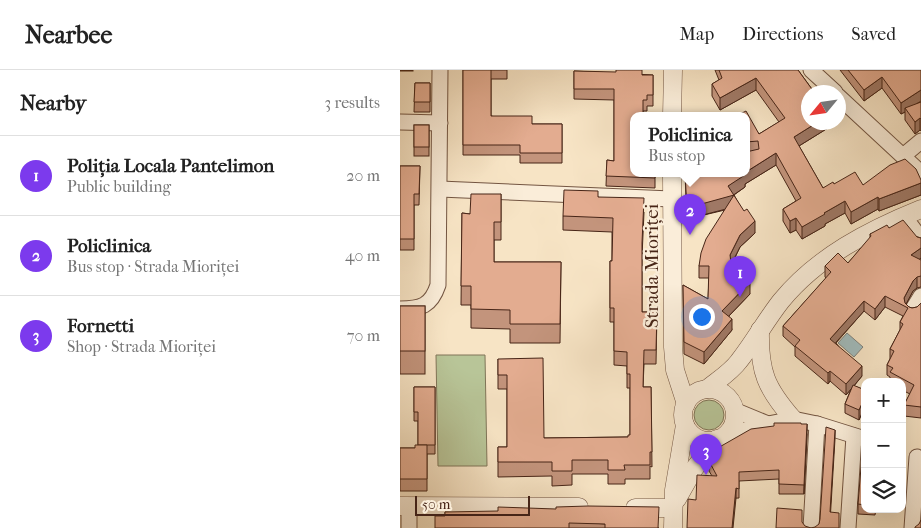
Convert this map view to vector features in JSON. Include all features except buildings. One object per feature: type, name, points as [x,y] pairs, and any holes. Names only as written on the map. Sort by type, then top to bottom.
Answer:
[{"type":"street","points":[[400,309],[421,307],[430,302],[438,285],[440,70]]},
{"type":"street","points":[[672,112],[673,70]]},
{"type":"street","points":[[811,70],[827,85]]},
{"type":"street","points":[[846,103],[921,173]]},
{"type":"street","points":[[400,122],[440,123]]},
{"type":"street","points":[[903,156],[921,141]]},
{"type":"street","name":"Strada Mioriței","points":[[672,177],[674,359],[678,380],[686,404]]},
{"type":"street","points":[[440,189],[671,199]]},
{"type":"street","points":[[848,528],[860,437],[793,419],[768,424],[710,441],[702,440],[689,431],[685,425],[683,418],[686,404],[689,398],[704,390],[738,362],[781,301],[812,270],[850,243],[904,216],[921,210]]},
{"type":"street","points":[[904,216],[921,239]]},
{"type":"street","points":[[913,309],[921,296]]},
{"type":"street","points":[[760,330],[760,357],[764,375],[774,396],[793,419]]},
{"type":"street","points":[[672,508],[694,469],[733,424],[735,417],[732,405],[726,395],[714,390],[704,390],[686,377],[674,359]]},
{"type":"street","points":[[732,405],[738,362]]},
{"type":"street","points":[[732,405],[768,424]]},
{"type":"street","points":[[811,528],[817,424]]},
{"type":"street","points":[[673,528],[672,508],[685,425]]},
{"type":"street","points":[[912,528],[913,456]]},
{"type":"street","points":[[409,528],[405,506],[594,508]]},
{"type":"street","points":[[614,508],[672,508]]},
{"type":"green space","points":[[436,355],[485,355],[487,466],[438,466]]},
{"type":"green space","points":[[709,400],[720,404],[724,415],[720,426],[709,430],[698,426],[694,415],[698,404]]},
{"type":"water","points":[[847,333],[863,347],[854,357],[838,343]]},
{"type":"place","name":"Policlinica","points":[[690,235]]},
{"type":"place","name":"Poliția Locala Pantelimon","points":[[740,297]]},
{"type":"place","name":"Fornetti","points":[[706,475]]}]
